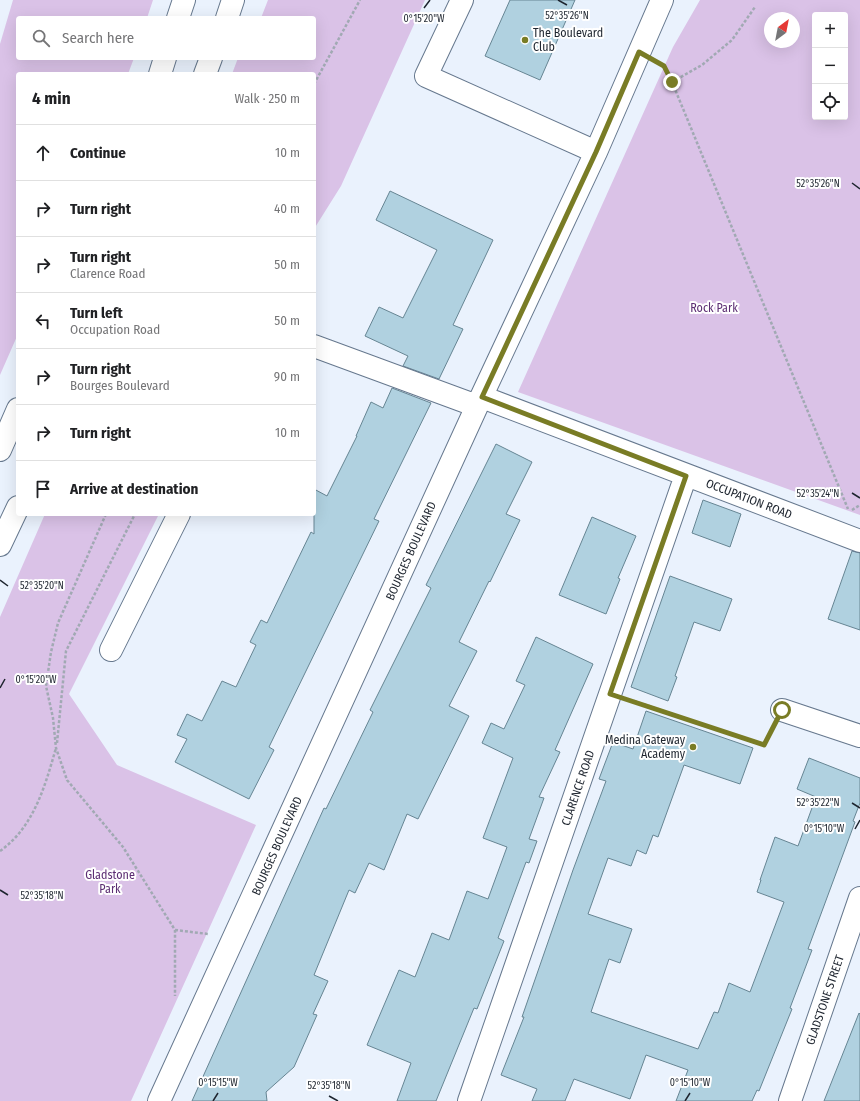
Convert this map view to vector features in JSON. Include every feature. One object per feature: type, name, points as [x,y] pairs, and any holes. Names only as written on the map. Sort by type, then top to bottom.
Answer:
[{"type":"street","points":[[179,16],[184,0]]},
{"type":"street","points":[[228,16],[234,0]]},
{"type":"street","points":[[462,0],[426,76],[596,152]]},
{"type":"street","name":"BOURGES BOULEVARD","points":[[159,1101],[479,401],[596,152],[662,0]]},
{"type":"street","points":[[161,72],[164,60]]},
{"type":"street","points":[[206,72],[211,60]]},
{"type":"street","name":"OCCUPATION ROAD","points":[[316,347],[479,401],[545,421],[686,476],[860,541]]},
{"type":"street","points":[[0,450],[16,414]]},
{"type":"street","name":"CLARENCE ROAD","points":[[469,1101],[686,476]]},
{"type":"street","points":[[0,545],[16,511]]},
{"type":"street","points":[[111,650],[178,516]]},
{"type":"street","points":[[782,710],[860,736]]},
{"type":"street","name":"GLADSTONE STREET","points":[[790,1101],[860,898]]},
{"type":"path","points":[[316,80],[360,0]]},
{"type":"path","points":[[672,82],[702,65],[732,40],[755,7]]},
{"type":"path","points":[[639,52],[664,66],[672,82],[849,511],[860,505]]},
{"type":"path","points":[[105,516],[58,623],[51,652],[46,686],[53,718],[56,748],[67,780],[123,847],[175,930],[175,996]]},
{"type":"path","points":[[0,851],[24,827],[36,808],[46,782],[56,748],[66,651],[134,516]]},
{"type":"path","points":[[610,694],[764,745],[782,710]]},
{"type":"green space","points":[[13,0],[153,0],[148,16],[16,16],[16,60],[133,60],[129,72],[16,72],[16,339],[0,375],[0,44]]},
{"type":"green space","points":[[268,0],[425,0],[341,186],[316,226],[316,72],[233,72],[237,60],[316,60],[316,16],[262,16]]},
{"type":"green space","name":"Rock Park","points":[[700,0],[860,0],[860,515],[518,392],[673,47]]},
{"type":"green space","name":"Gladstone Park","points":[[44,516],[158,516],[69,694],[117,765],[256,825],[131,1101],[0,1101],[0,617]]},
{"type":"building","name":"The Boulevard Club","points":[[510,0],[575,0],[540,80],[485,56]]},
{"type":"building","points":[[390,191],[493,240],[453,325],[463,329],[439,379],[403,366],[408,356],[365,336],[379,307],[403,318],[437,250],[376,220]]},
{"type":"building","points":[[392,388],[431,403],[374,519],[379,521],[269,747],[274,750],[249,799],[175,762],[187,739],[177,735],[187,714],[202,721],[222,681],[236,687],[256,645],[250,642],[261,620],[267,623],[311,532],[314,534],[316,490],[327,496],[357,436],[371,402],[383,408]]},
{"type":"building","points":[[496,444],[532,462],[506,514],[520,520],[459,642],[477,651],[449,706],[469,716],[418,819],[407,814],[384,870],[369,863],[355,893],[349,890],[314,975],[328,981],[313,1014],[317,1015],[294,1067],[266,1092],[267,1101],[192,1101],[324,808],[326,809],[373,712],[370,710],[431,588],[426,585]]},
{"type":"building","points":[[703,500],[741,514],[730,547],[692,533]]},
{"type":"building","points":[[592,517],[636,536],[618,578],[620,579],[606,614],[559,595]]},
{"type":"building","points":[[852,551],[860,553],[860,630],[828,619]]},
{"type":"building","points":[[670,576],[732,599],[720,631],[694,622],[668,701],[631,687]]},
{"type":"building","points":[[536,637],[593,664],[555,750],[560,752],[539,797],[544,798],[529,839],[537,841],[529,863],[526,862],[498,938],[504,941],[477,1009],[474,1008],[436,1101],[397,1101],[411,1063],[367,1045],[399,970],[415,977],[432,933],[449,940],[467,891],[488,899],[507,847],[483,838],[513,758],[482,743],[491,723],[504,729],[525,685],[516,681]]},
{"type":"building","points":[[646,711],[753,748],[740,784],[684,765],[658,837],[653,835],[646,854],[637,850],[631,866],[608,858],[588,914],[632,929],[620,963],[609,959],[591,1012],[698,1049],[714,1012],[718,1013],[729,983],[750,992],[784,902],[757,892],[760,880],[775,837],[798,846],[816,797],[797,789],[809,758],[860,778],[860,803],[853,821],[855,822],[808,949],[812,950],[790,1008],[792,1009],[759,1091],[757,1090],[752,1101],[676,1101],[688,1070],[646,1055],[630,1099],[574,1079],[565,1101],[532,1101],[537,1089],[501,1075],[524,1017],[522,1017],[573,870],[606,781],[599,779],[613,742],[633,749]]},
{"type":"building","points":[[859,1013],[860,1101],[824,1101]]},
{"type":"place","name":"The Boulevard Club","points":[[525,40]]},
{"type":"place","name":"Medina Gateway Academy","points":[[693,747]]},
{"type":"route","points":[[672,82],[664,66],[639,52],[596,152],[482,397],[686,476],[610,694],[764,745],[782,710]]}]
